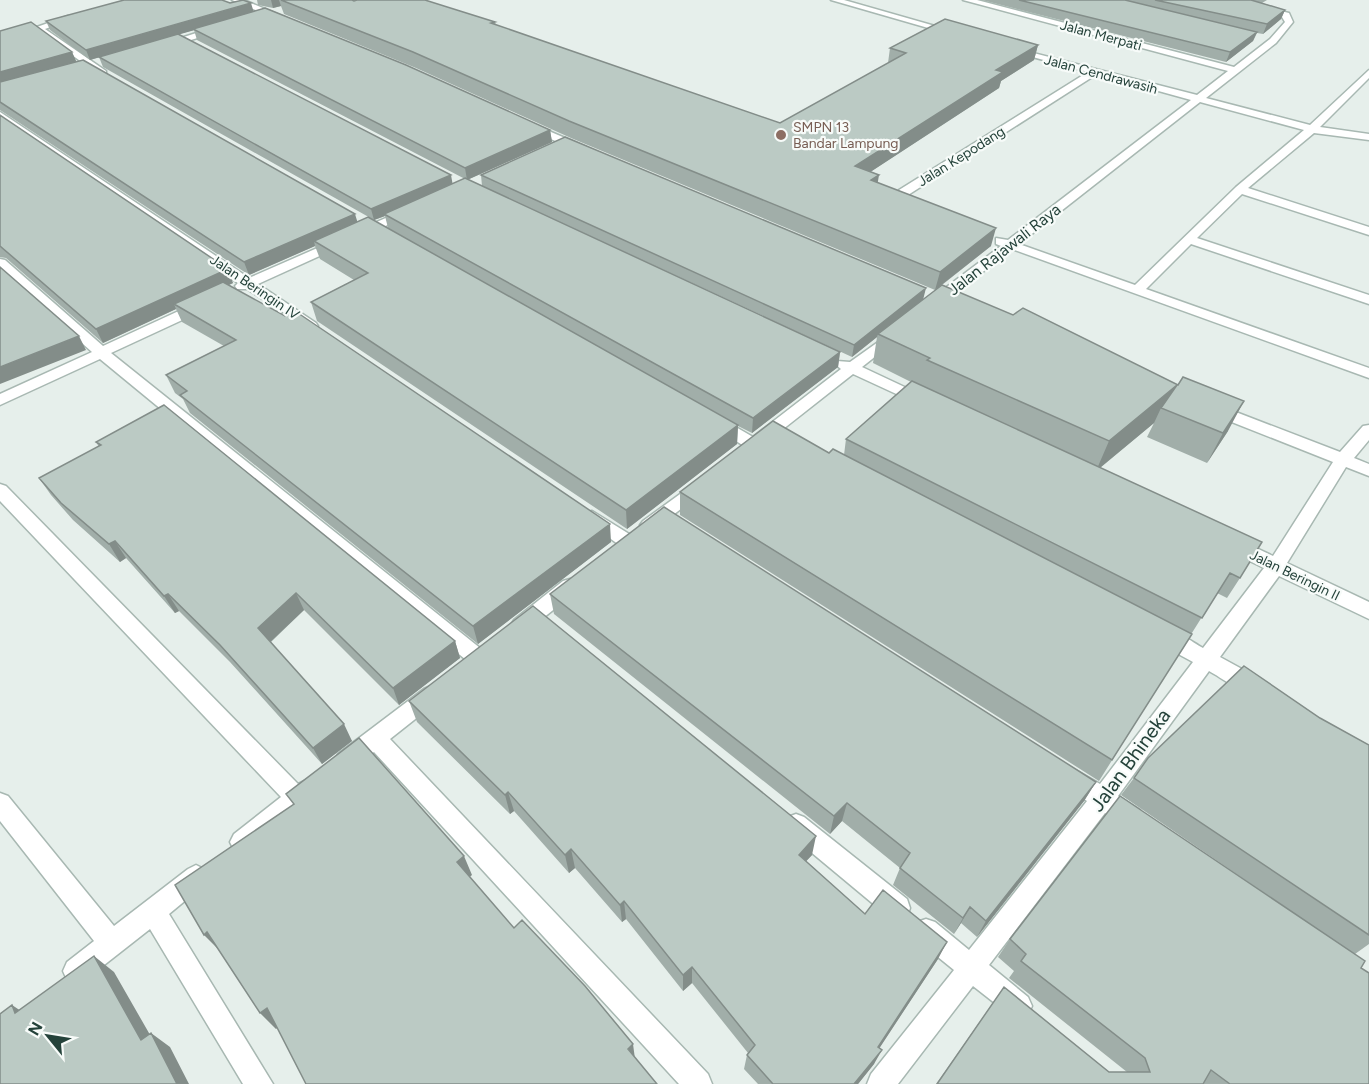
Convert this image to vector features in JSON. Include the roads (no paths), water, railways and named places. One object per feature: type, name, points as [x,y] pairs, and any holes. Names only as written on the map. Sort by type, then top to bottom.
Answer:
[{"type":"street","points":[[236,0],[276,12],[293,22]]},
{"type":"street","points":[[835,0],[854,2],[960,35]]},
{"type":"street","name":"Jalan Merpati","points":[[967,0],[1236,69]]},
{"type":"street","name":"Jalan Rajawali Raya","points":[[735,458],[1236,69],[1288,22],[1286,15],[1223,0]]},
{"type":"street","points":[[249,20],[276,12]]},
{"type":"street","points":[[86,14],[38,28],[90,66],[120,83]]},
{"type":"street","points":[[153,48],[228,26]]},
{"type":"street","points":[[184,39],[203,49]]},
{"type":"street","name":"Jalan Cendrawasih","points":[[1005,47],[1196,100],[1312,129],[1369,137]]},
{"type":"street","name":"Jalan Kepodang","points":[[920,211],[901,201],[903,193],[1094,72]]},
{"type":"street","points":[[1137,290],[1240,189],[1312,129],[1369,73]]},
{"type":"street","name":"Jalan Beringin IV","points":[[0,115],[326,336]]},
{"type":"street","points":[[515,119],[599,156]]},
{"type":"street","points":[[545,152],[566,142]]},
{"type":"street","points":[[1240,189],[1369,231]]},
{"type":"street","points":[[0,400],[103,354],[366,226],[426,205]]},
{"type":"street","points":[[1352,226],[1369,213]]},
{"type":"street","points":[[366,226],[392,240]]},
{"type":"street","points":[[987,236],[1369,373]]},
{"type":"street","points":[[1190,240],[1369,300]]},
{"type":"street","points":[[0,263],[103,354],[478,658]]},
{"type":"street","points":[[830,358],[936,407]]},
{"type":"street","points":[[1199,403],[1344,459],[1369,471]]},
{"type":"street","points":[[702,415],[753,444]]},
{"type":"street","name":"Jalan Bhineka","points":[[881,1084],[1103,798],[1276,565],[1344,459],[1369,430]]},
{"type":"street","points":[[771,431],[792,442]]},
{"type":"street","points":[[609,556],[707,480]]},
{"type":"street","points":[[0,490],[297,798]]},
{"type":"street","points":[[579,509],[628,542]]},
{"type":"street","points":[[662,515],[682,528]]},
{"type":"street","name":"Jalan Beringin II","points":[[1213,535],[1369,611]]},
{"type":"street","points":[[459,672],[582,577]]},
{"type":"street","points":[[536,613],[555,628]]},
{"type":"street","points":[[1142,625],[1267,693]]},
{"type":"street","points":[[225,854],[441,687]]},
{"type":"street","points":[[375,738],[698,1084]]},
{"type":"street","points":[[1053,766],[1152,832]]},
{"type":"street","points":[[0,803],[112,943]]},
{"type":"street","points":[[777,809],[1042,1025]]},
{"type":"street","points":[[65,979],[207,868]]},
{"type":"street","points":[[153,911],[259,1084]]},
{"type":"place","name":"SMPN 13 Bandar Lampung","points":[[781,135]]}]
